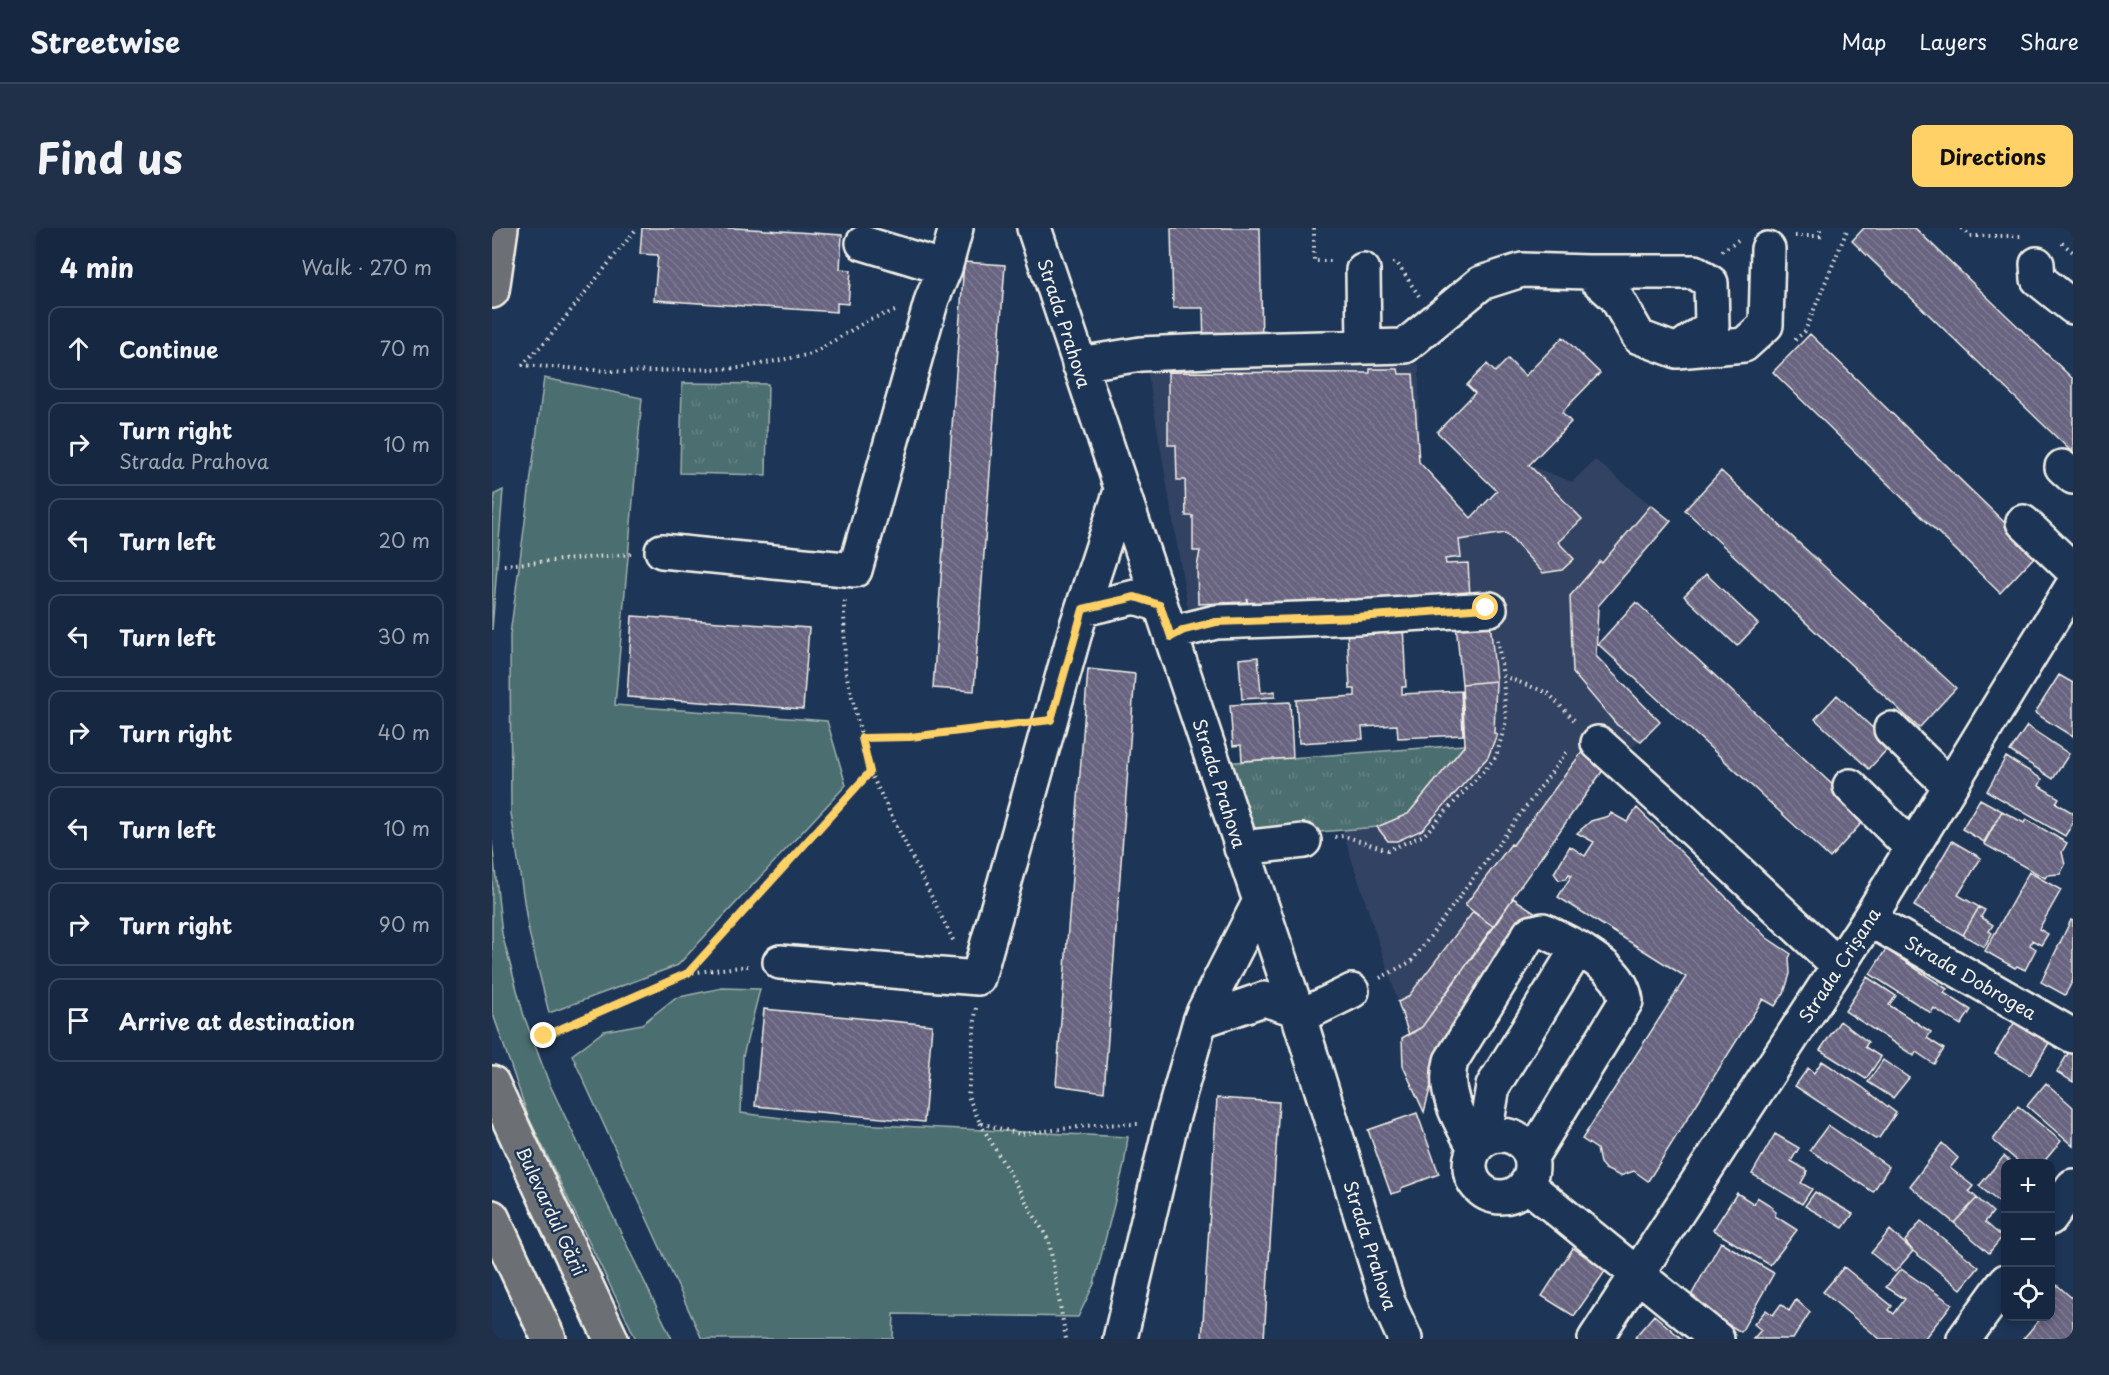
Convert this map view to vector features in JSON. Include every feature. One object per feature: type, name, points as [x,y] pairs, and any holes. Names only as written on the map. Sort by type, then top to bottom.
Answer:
[{"type":"main road","points":[[492,291],[501,228]]},
{"type":"main road","name":"Bulevardul Gării","points":[[492,1083],[611,1339]]},
{"type":"main road","points":[[492,1216],[549,1339]]},
{"type":"street","points":[[662,551],[855,570],[932,299],[945,268],[956,228]]},
{"type":"street","name":"Strada Prahova","points":[[1034,228],[1297,1013],[1388,1302],[1405,1339]]},
{"type":"street","points":[[863,243],[945,268]]},
{"type":"street","points":[[1588,273],[1616,297],[1639,337],[1677,351],[1744,345],[1766,325],[1768,249]]},
{"type":"street","points":[[2037,264],[2037,279],[2073,307]]},
{"type":"street","points":[[1363,270],[1364,347]]},
{"type":"street","points":[[1079,363],[1164,353],[1405,346],[1481,283],[1522,270],[1588,273],[1695,272],[1711,283],[1712,326],[1677,351]]},
{"type":"street","points":[[780,962],[981,967],[1083,609],[1121,491]]},
{"type":"street","points":[[2023,522],[2073,570]]},
{"type":"street","name":"Strada Crișana","points":[[1595,1339],[1869,919],[2073,585]]},
{"type":"street","points":[[1083,609],[1135,597],[1160,605]]},
{"type":"street","points":[[1171,637],[1184,630],[1216,622],[1490,609]]},
{"type":"street","points":[[1891,729],[1950,786]]},
{"type":"street","points":[[1583,740],[1669,807],[1839,966]]},
{"type":"street","points":[[1850,786],[1912,848]]},
{"type":"street","points":[[1241,848],[1304,841]]},
{"type":"street","points":[[1120,1339],[1170,1123],[1200,1021],[1259,903]]},
{"type":"street","name":"Strada Dobrogea","points":[[1869,919],[2073,1036]]},
{"type":"street","points":[[1479,1144],[1457,1116],[1447,1074],[1451,1061],[1530,933],[1543,930],[1578,948],[1612,972],[1624,989],[1626,1000],[1515,1193],[1505,1197],[1488,1194],[1479,1188],[1473,1178],[1470,1165],[1479,1144],[1493,1086],[1578,948]]},
{"type":"street","points":[[1200,1021],[1264,999],[1297,1013],[1352,991]]},
{"type":"street","points":[[1479,1144],[1497,1135],[1510,1136],[1526,1148],[1529,1171],[1637,1274],[1717,1339]]},
{"type":"street","points":[[2054,1213],[2073,1186]]},
{"type":"street","points":[[1964,1339],[2001,1288]]},
{"type":"street","points":[[1376,1339],[1388,1302]]},
{"type":"path","points":[[637,228],[549,339],[522,365],[625,372],[740,368],[812,354],[870,319],[932,299]]},
{"type":"path","points":[[1970,228],[1970,236]]},
{"type":"path","points":[[504,565],[662,551]]},
{"type":"path","points":[[855,570],[844,606],[845,669],[870,772],[960,952],[981,967],[968,1096],[980,1123],[1049,1241],[1066,1339]]},
{"type":"path","points":[[1304,841],[1344,836],[1388,850],[1424,835],[1496,757],[1506,721],[1503,676],[1490,609]]},
{"type":"path","points":[[1352,991],[1412,961],[1583,740],[1548,693],[1503,676]]},
{"type":"path","points":[[862,738],[910,737],[1051,720]]},
{"type":"path","points":[[688,973],[870,772]]},
{"type":"path","points":[[544,1036],[688,973],[780,962]]},
{"type":"path","points":[[980,1123],[1020,1134],[1095,1125],[1170,1123]]},
{"type":"shaded area","points":[[1419,364],[1419,462],[1471,517],[1529,465],[1572,482],[1595,460],[1671,521],[1598,606],[1596,656],[1660,722],[1641,741],[1606,766],[1422,1027],[1409,1035],[1342,830],[1377,827],[1465,745],[1462,684],[1453,607],[1189,615],[1147,368]]},
{"type":"green space","points":[[544,378],[642,398],[615,705],[827,721],[846,785],[678,965],[549,1013],[528,928],[511,813],[510,635]]},
{"type":"green space","points":[[682,383],[768,384],[766,475],[680,473]]},
{"type":"green space","points":[[503,490],[492,630],[492,521],[495,494]]},
{"type":"green space","points":[[1465,745],[1408,814],[1377,827],[1250,838],[1223,763]]},
{"type":"green space","points":[[492,841],[502,934],[524,1016],[549,1083],[672,1339],[636,1339],[528,1116],[492,1011]]},
{"type":"green space","points":[[722,988],[760,989],[743,1056],[741,1113],[814,1122],[1128,1137],[1124,1165],[1094,1284],[1078,1317],[894,1314],[893,1339],[702,1339],[572,1055],[604,1031],[642,1024],[675,998]]},
{"type":"building","points":[[642,228],[735,228],[842,235],[840,269],[851,270],[848,304],[837,303],[837,312],[654,300],[658,255],[640,254]]},
{"type":"building","points":[[1171,228],[1260,228],[1262,346],[1204,350],[1203,308],[1173,308]]},
{"type":"building","points":[[1864,228],[1915,228],[2073,379],[2073,453],[1852,241]]},
{"type":"building","points":[[964,262],[1005,265],[974,691],[933,688]]},
{"type":"building","points":[[1810,334],[2037,554],[2000,593],[1773,372]]},
{"type":"building","points":[[1563,337],[1600,373],[1562,412],[1571,422],[1529,465],[1582,519],[1558,542],[1574,559],[1562,570],[1543,573],[1506,533],[1459,540],[1461,557],[1445,559],[1446,564],[1468,563],[1470,597],[1248,610],[1247,598],[1246,602],[1198,604],[1197,567],[1200,551],[1193,551],[1193,516],[1186,516],[1185,480],[1177,480],[1176,445],[1168,445],[1168,372],[1370,373],[1370,369],[1398,369],[1399,374],[1413,374],[1419,462],[1471,518],[1497,491],[1437,432],[1475,393],[1467,385],[1487,364],[1495,372],[1508,359],[1525,376]]},
{"type":"building","points":[[1721,471],[1956,688],[1919,728],[1685,510]]},
{"type":"building","points":[[1651,505],[1671,521],[1598,606],[1596,656],[1660,722],[1641,741],[1617,725],[1573,673],[1570,596],[1600,561],[1602,563]]},
{"type":"building","points":[[1706,574],[1758,624],[1737,646],[1684,596]]},
{"type":"building","points":[[1636,602],[1867,817],[1830,858],[1598,644]]},
{"type":"building","points":[[632,616],[809,628],[803,709],[627,697]]},
{"type":"building","points":[[1490,621],[1496,681],[1462,684],[1456,624]]},
{"type":"building","points":[[1403,625],[1406,687],[1402,687],[1402,694],[1461,691],[1463,735],[1398,738],[1397,725],[1362,727],[1363,739],[1299,743],[1296,700],[1355,696],[1355,689],[1350,689],[1347,628]]},
{"type":"building","points":[[1258,657],[1261,693],[1275,691],[1275,697],[1242,699],[1239,659]]},
{"type":"building","points":[[1088,669],[1135,674],[1104,1092],[1056,1085]]},
{"type":"building","points":[[2059,675],[2073,683],[2073,737],[2035,713]]},
{"type":"building","points":[[1496,681],[1494,733],[1497,734],[1488,757],[1422,830],[1397,841],[1388,841],[1377,827],[1408,814],[1465,745],[1462,684]]},
{"type":"building","points":[[1837,695],[1891,745],[1869,769],[1815,719]]},
{"type":"building","points":[[1290,702],[1293,758],[1242,761],[1241,745],[1233,746],[1230,705]]},
{"type":"building","points":[[2027,726],[2069,754],[2053,779],[2010,751]]},
{"type":"building","points":[[1585,748],[1606,766],[1494,927],[1465,905]]},
{"type":"building","points":[[2006,757],[2042,779],[2039,786],[2059,798],[2056,803],[2073,813],[2073,823],[2065,836],[1987,791]]},
{"type":"building","points":[[1980,799],[2002,811],[1984,842],[1962,829]]},
{"type":"building","points":[[1637,808],[1767,938],[1791,954],[1790,974],[1784,993],[1775,1006],[1763,999],[1648,1181],[1634,1171],[1620,1176],[1605,1169],[1600,1163],[1597,1149],[1582,1139],[1686,977],[1558,897],[1572,875],[1569,874],[1566,879],[1559,880],[1554,873],[1570,846],[1585,856],[1594,842],[1577,833],[1591,821],[1609,816],[1611,813],[1627,822]]},
{"type":"building","points":[[2002,811],[2024,823],[2026,819],[2067,843],[2062,852],[2065,865],[2060,874],[2047,875],[2045,878],[1984,844]]},
{"type":"building","points":[[1952,841],[1981,858],[1958,895],[1979,907],[1963,935],[1914,906]]},
{"type":"building","points":[[2029,872],[2061,890],[2039,929],[2048,934],[2041,945],[2032,940],[2030,945],[2036,949],[2025,970],[2017,966],[2015,968],[1985,951]]},
{"type":"building","points":[[1513,898],[1536,913],[1440,1051],[1424,1112],[1403,1066],[1402,1038],[1422,1027]]},
{"type":"building","points":[[1979,907],[1985,910],[1981,917],[1993,925],[1989,931],[1992,933],[1984,947],[1963,935]]},
{"type":"building","points":[[1473,912],[1494,927],[1422,1027],[1409,1035],[1398,1002],[1408,997]]},
{"type":"building","points":[[2071,920],[2073,921],[2073,980],[2065,995],[2041,982]]},
{"type":"building","points":[[1886,949],[1947,989],[1944,993],[1971,1010],[1961,1025],[1934,1008],[1931,1013],[1870,974]]},
{"type":"building","points":[[1867,977],[1896,996],[1889,1005],[1931,1032],[1927,1038],[1944,1049],[1934,1064],[1916,1052],[1914,1056],[1845,1011]]},
{"type":"building","points":[[764,1009],[932,1025],[924,1122],[755,1106]]},
{"type":"building","points":[[2019,1015],[2052,1038],[2030,1075],[1995,1054]]},
{"type":"building","points":[[1840,1021],[1868,1042],[1865,1047],[1881,1057],[1866,1079],[1820,1050]]},
{"type":"building","points":[[2073,1045],[2073,1082],[2057,1072]]},
{"type":"building","points":[[1883,1060],[1909,1078],[1893,1098],[1868,1082]]},
{"type":"building","points":[[1822,1061],[1896,1113],[1879,1138],[1875,1139],[1795,1086],[1808,1068],[1814,1073]]},
{"type":"building","points":[[2046,1083],[2073,1107],[2073,1146],[2027,1106]]},
{"type":"building","points":[[1217,1098],[1279,1102],[1264,1339],[1202,1339]]},
{"type":"building","points":[[2018,1106],[2061,1141],[2046,1159],[2015,1159],[1993,1140]]},
{"type":"building","points":[[1417,1113],[1439,1174],[1391,1194],[1368,1130]]},
{"type":"building","points":[[1828,1125],[1889,1167],[1873,1192],[1810,1150]]},
{"type":"building","points":[[1775,1134],[1799,1148],[1791,1161],[1808,1171],[1801,1183],[1812,1189],[1802,1204],[1752,1174]]},
{"type":"building","points":[[1942,1143],[1958,1158],[1950,1168],[1973,1186],[1969,1191],[1977,1198],[1954,1223],[1910,1186]]},
{"type":"building","points":[[2001,1160],[2001,1204],[1979,1186]]},
{"type":"building","points":[[1815,1192],[1853,1214],[1843,1228],[1805,1206]]},
{"type":"building","points":[[1737,1193],[1754,1204],[1757,1197],[1773,1207],[1772,1209],[1776,1212],[1775,1216],[1797,1230],[1770,1265],[1713,1230]]},
{"type":"building","points":[[1977,1198],[1993,1212],[1985,1222],[2001,1238],[1989,1253],[1954,1223]]},
{"type":"building","points":[[1921,1221],[1979,1267],[1961,1289],[1913,1251],[1905,1241]]},
{"type":"building","points":[[1890,1230],[1913,1251],[1895,1272],[1871,1253]]},
{"type":"building","points":[[1721,1242],[1774,1273],[1741,1332],[1688,1301]]},
{"type":"building","points":[[1573,1248],[1606,1270],[1574,1316],[1542,1296]]},
{"type":"building","points":[[1844,1267],[1892,1306],[1889,1310],[1894,1314],[1905,1299],[1886,1287],[1901,1269],[1952,1304],[1924,1339],[1880,1339],[1823,1292]]},
{"type":"building","points":[[2057,1285],[2073,1299],[2073,1339],[2023,1339],[2038,1321],[2055,1321],[2055,1287]]},
{"type":"building","points":[[1796,1300],[1810,1312],[1793,1339],[1753,1339],[1761,1330],[1754,1324],[1766,1310],[1773,1315],[1781,1304],[1789,1311]]},
{"type":"building","points":[[1654,1315],[1682,1339],[1638,1339],[1635,1337]]},
{"type":"route","points":[[544,1036],[688,973],[870,772],[862,738],[910,737],[1051,720],[1083,609],[1135,597],[1160,605],[1171,637],[1184,630],[1216,622],[1357,617],[1486,608]]}]
